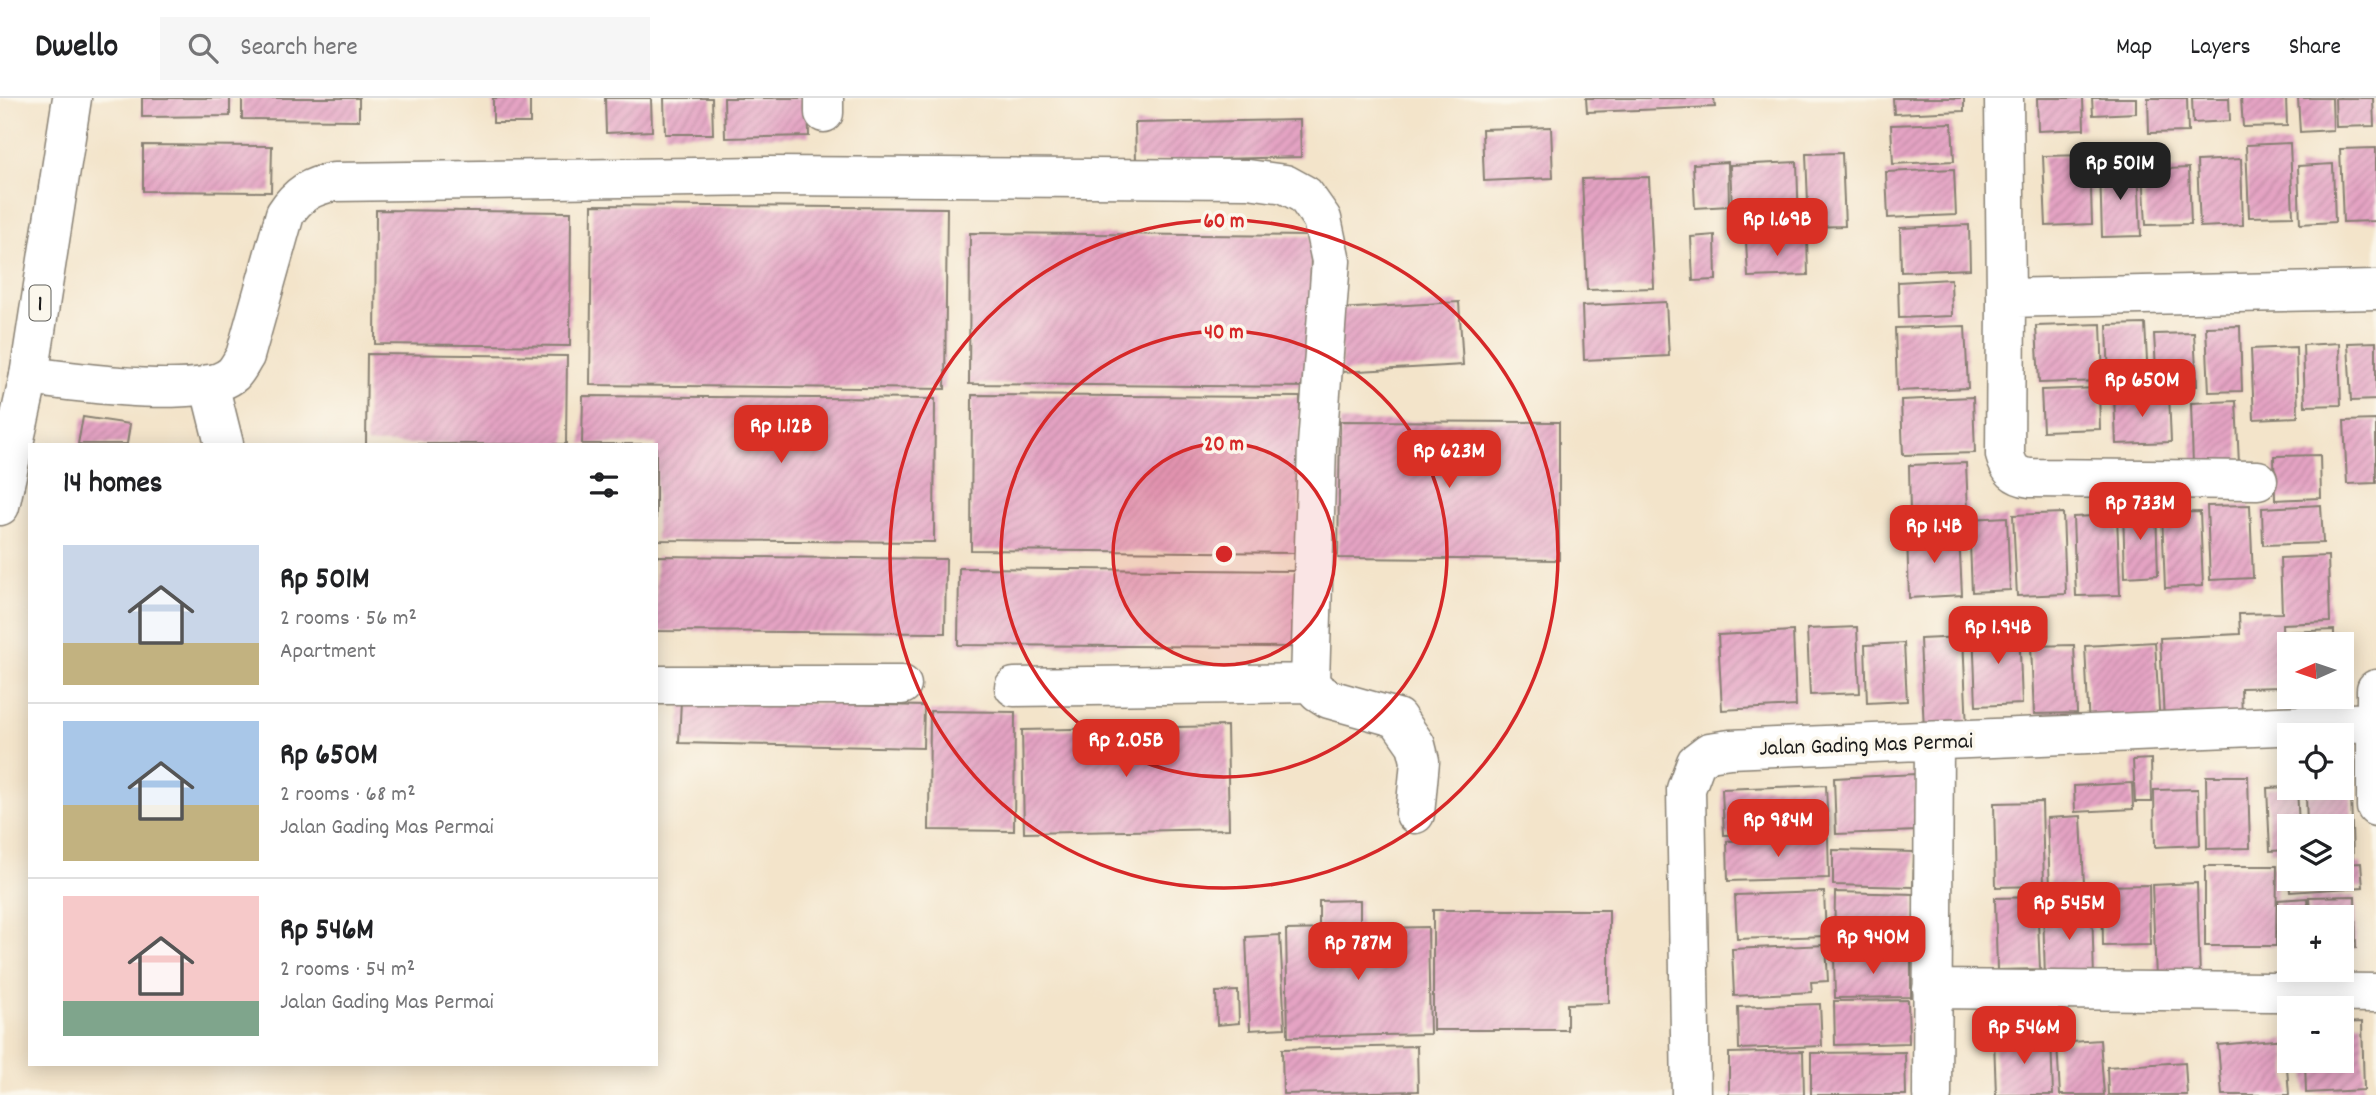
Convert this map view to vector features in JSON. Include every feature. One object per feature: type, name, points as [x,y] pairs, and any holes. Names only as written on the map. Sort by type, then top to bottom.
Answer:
[{"type":"main road","name":"1","points":[[0,506],[29,376],[72,98]]},
{"type":"main road","points":[[2004,98],[2005,455],[2008,467],[2014,474],[2030,478],[2258,480]]},
{"type":"main road","points":[[29,376],[106,387],[193,386],[209,384],[232,375],[246,356],[285,214],[295,199],[309,188],[334,181],[766,176],[1248,179],[1285,184],[1305,195],[1322,219],[1331,261],[1317,445],[1310,683],[1329,699],[1397,718],[1416,745],[1420,761],[1415,814]]},
{"type":"main road","points":[[2006,298],[2376,290]]},
{"type":"main road","points":[[209,384],[224,443]]},
{"type":"main road","points":[[1014,687],[1310,683]]},
{"type":"main road","points":[[658,685],[902,685]]},
{"type":"main road","points":[[2375,706],[2376,807]]},
{"type":"main road","name":"Jalan Gading Mas Permai","points":[[1691,1095],[1686,789],[1696,762],[1709,752],[1934,742],[2375,706]]},
{"type":"main road","points":[[1932,1095],[1934,742]]},
{"type":"main road","points":[[1932,989],[2376,993]]},
{"type":"building","points":[[142,98],[230,98],[230,116],[142,117]]},
{"type":"building","points":[[242,98],[359,98],[359,120],[242,119]]},
{"type":"building","points":[[493,98],[530,98],[530,123],[493,123]]},
{"type":"building","points":[[605,98],[651,98],[652,131],[606,133]]},
{"type":"building","points":[[664,98],[712,98],[713,134],[665,134]]},
{"type":"building","points":[[724,98],[808,98],[809,136],[725,138]]},
{"type":"building","points":[[1586,98],[1714,98],[1715,107],[1587,112]]},
{"type":"building","points":[[1893,98],[1964,98],[1964,111],[1894,114]]},
{"type":"building","points":[[2037,98],[2083,98],[2084,129],[2038,131]]},
{"type":"building","points":[[2092,98],[2136,98],[2136,113],[2093,115]]},
{"type":"building","points":[[2148,98],[2187,98],[2188,132],[2149,133]]},
{"type":"building","points":[[2192,98],[2229,98],[2230,121],[2193,123]]},
{"type":"building","points":[[2241,98],[2286,98],[2287,126],[2243,127]]},
{"type":"building","points":[[2298,98],[2332,98],[2333,130],[2300,132]]},
{"type":"building","points":[[2335,98],[2373,98],[2374,126],[2336,127]]},
{"type":"building","points":[[1300,120],[1301,157],[1136,161],[1135,123]]},
{"type":"building","points":[[1952,123],[1954,161],[1893,164],[1891,125]]},
{"type":"building","points":[[1551,127],[1553,178],[1484,181],[1482,129]]},
{"type":"building","points":[[2290,143],[2293,216],[2249,217],[2246,145]]},
{"type":"building","points":[[143,145],[272,146],[271,192],[143,191]]},
{"type":"building","points":[[2376,148],[2376,221],[2343,222],[2340,149]]},
{"type":"building","points":[[1842,153],[1845,226],[1809,227],[1806,154]]},
{"type":"building","points":[[2090,155],[2092,224],[2046,226],[2043,156]]},
{"type":"building","points":[[2241,159],[2243,225],[2200,227],[2197,161]]},
{"type":"building","points":[[1728,162],[1729,206],[1695,208],[1693,164]]},
{"type":"building","points":[[1797,162],[1799,225],[1733,228],[1730,165]]},
{"type":"building","points":[[2333,164],[2335,222],[2300,224],[2298,166]]},
{"type":"building","points":[[2138,167],[2141,236],[2102,237],[2100,169]]},
{"type":"building","points":[[2189,168],[2191,224],[2146,225],[2143,170]]},
{"type":"building","points":[[1954,169],[1956,215],[1888,218],[1886,172]]},
{"type":"building","points":[[1649,177],[1654,288],[1587,290],[1582,179]]},
{"type":"building","points":[[592,205],[947,208],[945,389],[590,385]]},
{"type":"building","points":[[376,210],[571,212],[570,346],[375,344]]},
{"type":"building","points":[[1969,225],[1970,269],[1901,272],[1900,228]]},
{"type":"building","points":[[970,233],[1311,236],[1310,387],[969,384]]},
{"type":"building","points":[[1715,235],[1716,280],[1693,281],[1691,237]]},
{"type":"building","points":[[1807,238],[1808,275],[1748,277],[1746,241]]},
{"type":"building","points":[[1951,279],[1952,316],[1899,318],[1898,282]]},
{"type":"building","points":[[1459,302],[1463,365],[1342,372],[1338,309]]},
{"type":"building","points":[[1666,302],[1669,356],[1584,360],[1582,306]]},
{"type":"building","points":[[2101,324],[2103,381],[2039,383],[2036,326]]},
{"type":"building","points":[[2145,324],[2148,379],[2109,381],[2107,325]]},
{"type":"building","points":[[1965,326],[1968,388],[1897,391],[1895,328]]},
{"type":"building","points":[[2240,326],[2242,391],[2209,392],[2206,327]]},
{"type":"building","points":[[2194,333],[2197,386],[2157,388],[2154,334]]},
{"type":"building","points":[[2376,342],[2376,400],[2351,401],[2348,343]]},
{"type":"building","points":[[2339,343],[2341,405],[2305,406],[2303,345]]},
{"type":"building","points":[[2296,347],[2298,417],[2254,419],[2251,349]]},
{"type":"building","points":[[367,354],[567,356],[566,443],[366,443]]},
{"type":"building","points":[[2099,388],[2100,429],[2043,431],[2041,390]]},
{"type":"building","points":[[2169,394],[2171,442],[2116,444],[2114,395]]},
{"type":"building","points":[[972,395],[1300,397],[1299,553],[971,550]]},
{"type":"building","points":[[583,396],[935,399],[934,542],[658,540],[658,443],[582,443]]},
{"type":"building","points":[[1973,397],[1975,453],[1903,455],[1901,400]]},
{"type":"building","points":[[2236,401],[2239,464],[2193,466],[2191,403]]},
{"type":"building","points":[[83,417],[130,424],[127,443],[78,443]]},
{"type":"building","points":[[2376,420],[2376,483],[2347,484],[2344,421]]},
{"type":"building","points":[[1340,421],[1559,422],[1559,560],[1338,558]]},
{"type":"building","points":[[2320,455],[2321,498],[2275,500],[2274,456]]},
{"type":"building","points":[[1966,463],[1968,511],[1910,514],[1909,465]]},
{"type":"building","points":[[2250,505],[2253,578],[2210,580],[2207,506]]},
{"type":"building","points":[[2321,505],[2323,543],[2263,545],[2262,508]]},
{"type":"building","points":[[2156,507],[2158,575],[2125,577],[2123,508]]},
{"type":"building","points":[[2200,512],[2203,586],[2165,588],[2162,513]]},
{"type":"building","points":[[2063,513],[2066,594],[2017,596],[2013,515]]},
{"type":"building","points":[[2117,515],[2120,595],[2076,596],[2073,517]]},
{"type":"building","points":[[2007,517],[2010,590],[1972,592],[1969,519]]},
{"type":"building","points":[[1959,533],[1962,595],[1909,598],[1907,535]]},
{"type":"building","points":[[658,556],[946,559],[945,633],[658,631]]},
{"type":"building","points":[[2328,556],[2330,622],[2282,624],[2282,632],[2277,632],[2277,687],[2241,688],[2242,718],[2164,721],[2160,638],[2240,634],[2239,614],[2282,613],[2280,558]]},
{"type":"building","points":[[959,568],[1301,571],[1301,647],[958,645]]},
{"type":"building","points":[[2019,626],[2022,704],[1976,706],[1973,628]]},
{"type":"building","points":[[1857,627],[1860,693],[1810,695],[1807,629]]},
{"type":"building","points":[[2334,630],[2334,632],[2286,632]]},
{"type":"building","points":[[1793,631],[1796,706],[1722,710],[1718,635]]},
{"type":"building","points":[[1963,637],[1967,729],[1924,731],[1920,639]]},
{"type":"building","points":[[2155,642],[2160,726],[2089,730],[2085,646]]},
{"type":"building","points":[[1904,643],[1907,701],[1867,703],[1865,645]]},
{"type":"building","points":[[2074,645],[2077,713],[2034,714],[2031,646]]},
{"type":"building","points":[[681,700],[924,706],[923,748],[679,743]]},
{"type":"building","points":[[930,711],[1015,712],[1014,831],[929,830]]},
{"type":"building","points":[[1227,726],[1229,829],[1024,833],[1022,730]]},
{"type":"building","points":[[2151,759],[2152,802],[2135,802],[2133,760]]},
{"type":"building","points":[[1916,774],[1918,831],[1836,834],[1834,778]]},
{"type":"building","points":[[2206,776],[2248,776],[2250,848],[2207,849]]},
{"type":"building","points":[[2132,783],[2133,809],[2075,812],[2074,786]]},
{"type":"building","points":[[1826,785],[1828,832],[1724,835],[1722,789]]},
{"type":"building","points":[[2267,788],[2277,788],[2277,800],[2298,800],[2298,814],[2277,814],[2277,851],[2270,851]]},
{"type":"building","points":[[2198,789],[2200,845],[2155,847],[2154,790]]},
{"type":"building","points":[[2306,800],[2351,800],[2352,814],[2307,814]]},
{"type":"building","points":[[2042,802],[2044,886],[1996,887],[1994,803]]},
{"type":"building","points":[[2081,816],[2084,885],[2050,887],[2047,818]]},
{"type":"building","points":[[1828,837],[1829,878],[1728,881],[1727,841]]},
{"type":"building","points":[[1833,850],[1914,852],[1913,887],[1833,885]]},
{"type":"building","points":[[2354,863],[2361,863],[2363,887],[2354,888]]},
{"type":"building","points":[[2205,866],[2277,866],[2276,946],[2205,946]]},
{"type":"building","points":[[2197,883],[2200,977],[2156,978],[2152,885]]},
{"type":"building","points":[[2149,885],[2150,945],[2103,946],[2102,886]]},
{"type":"building","points":[[1824,892],[1826,936],[1737,939],[1735,895]]},
{"type":"building","points":[[1835,892],[1915,894],[1914,952],[1834,950]]},
{"type":"building","points":[[2355,896],[2356,948],[2354,905],[2309,905],[2309,897]]},
{"type":"building","points":[[2037,897],[2040,969],[1997,970],[1995,898]]},
{"type":"building","points":[[2307,898],[2307,905],[2278,905],[2278,900]]},
{"type":"building","points":[[1360,900],[1360,927],[1319,928],[1319,901]]},
{"type":"building","points":[[2092,904],[2094,979],[2045,980],[2043,906]]},
{"type":"building","points":[[1433,910],[1609,910],[1609,1003],[1567,1004],[1567,1030],[1433,1030]]},
{"type":"building","points":[[1428,927],[1430,1034],[1288,1037],[1286,930]]},
{"type":"building","points":[[1280,935],[1285,1028],[1250,1030],[1246,937]]},
{"type":"building","points":[[1826,945],[1828,981],[1811,982],[1812,992],[1734,996],[1732,949]]},
{"type":"building","points":[[1911,955],[1911,997],[1835,998],[1834,956]]},
{"type":"building","points":[[1238,991],[1239,1023],[1217,1025],[1216,992]]},
{"type":"building","points":[[1908,1000],[1909,1043],[1835,1045],[1834,1001]]},
{"type":"building","points":[[1820,1004],[1822,1046],[1739,1049],[1738,1007]]},
{"type":"building","points":[[2354,1022],[2362,1022],[2364,1090],[2306,1093],[2305,1073],[2354,1073]]},
{"type":"building","points":[[2051,1037],[2053,1095],[1996,1095],[1994,1039]]},
{"type":"building","points":[[2100,1040],[2104,1095],[2060,1095],[2057,1043]]},
{"type":"building","points":[[2277,1040],[2277,1073],[2287,1073],[2289,1095],[2222,1095],[2218,1045]]},
{"type":"building","points":[[1417,1046],[1418,1091],[1283,1094],[1282,1049]]},
{"type":"building","points":[[1803,1051],[1804,1095],[1729,1095],[1729,1053]]},
{"type":"building","points":[[1905,1052],[1906,1095],[1811,1095],[1811,1053]]},
{"type":"building","points":[[2185,1062],[2187,1095],[2108,1095],[2107,1067]]}]
